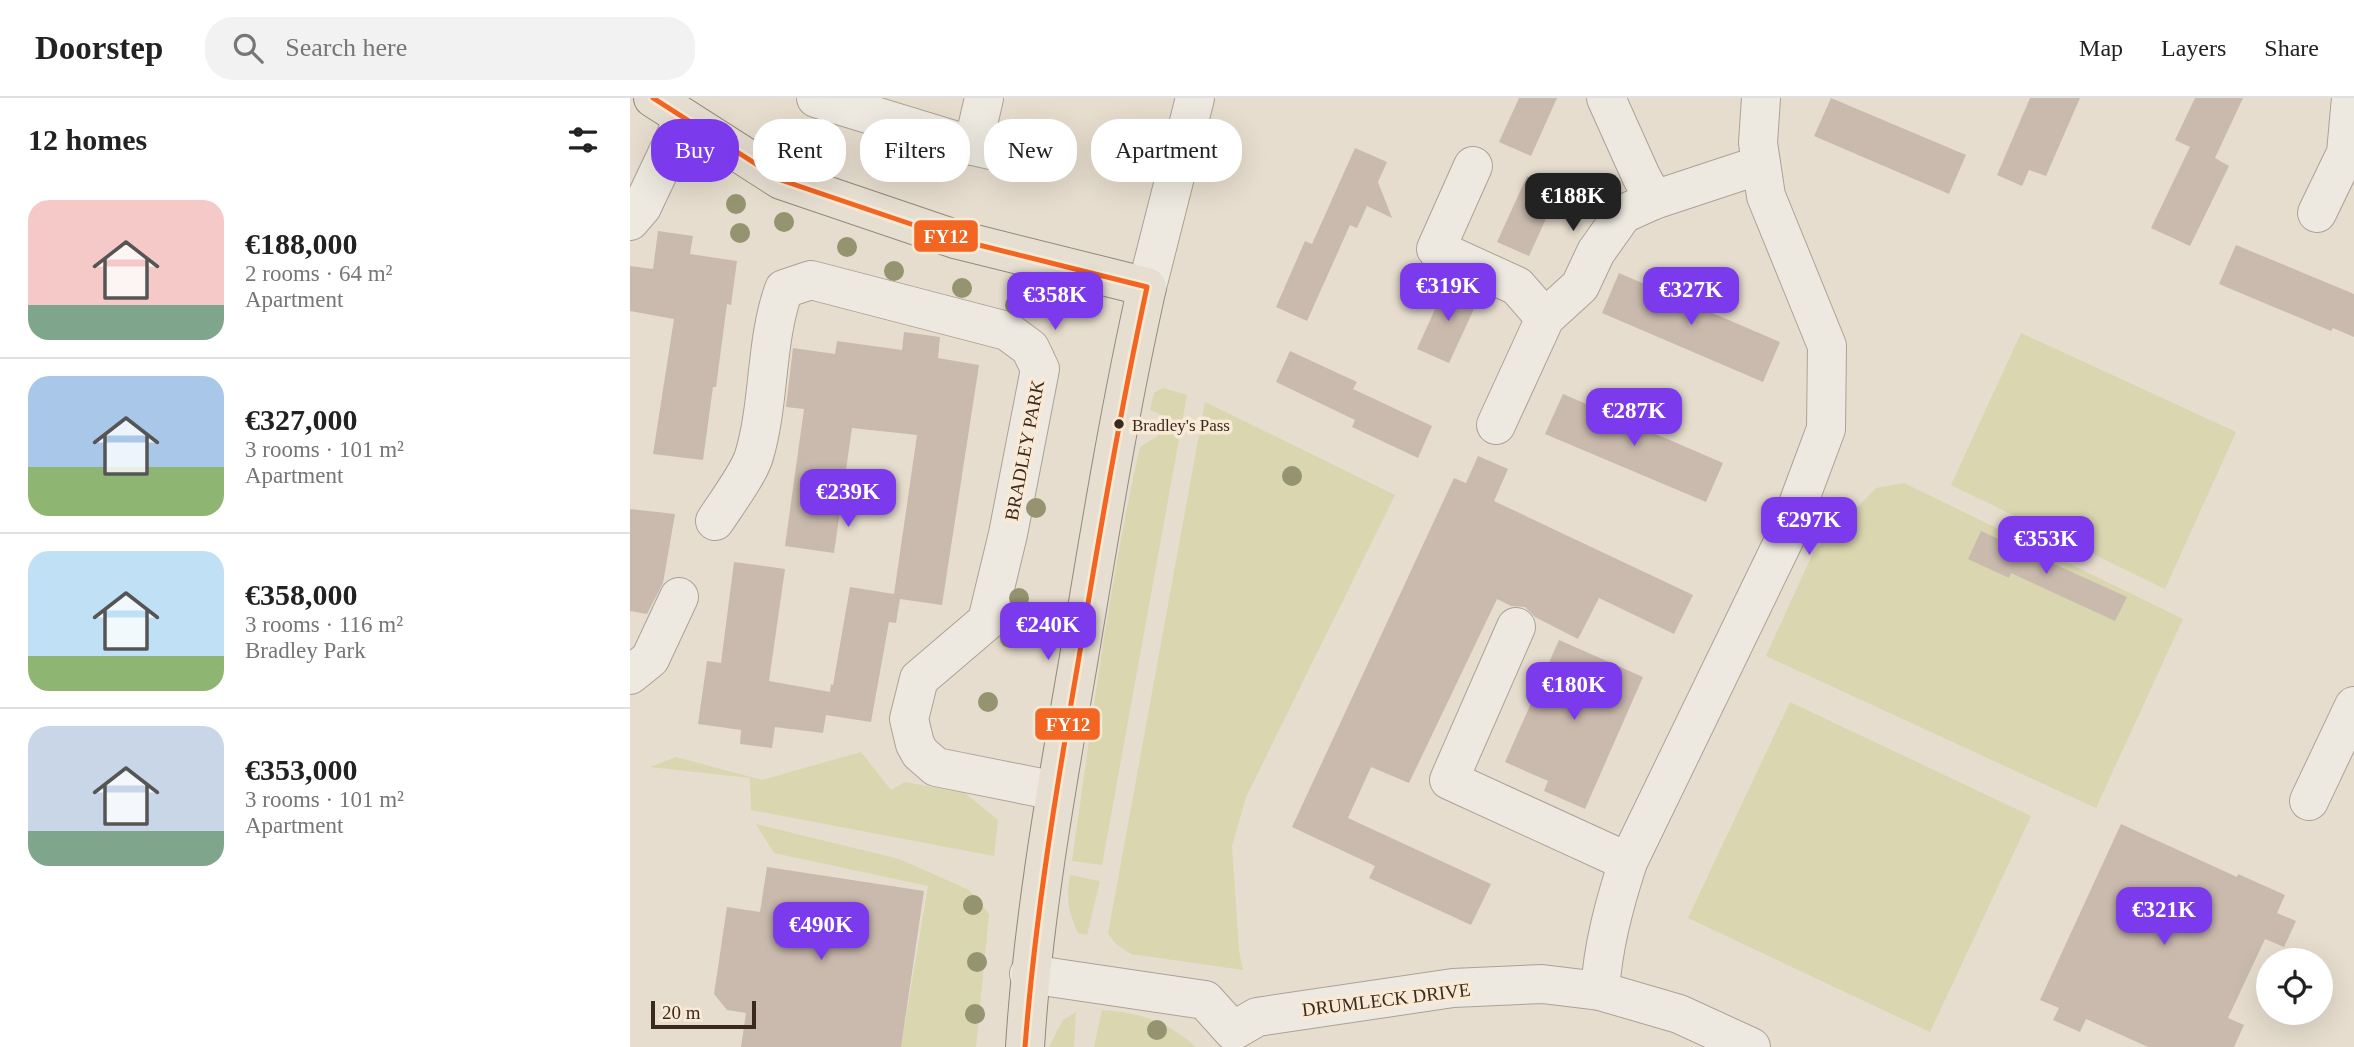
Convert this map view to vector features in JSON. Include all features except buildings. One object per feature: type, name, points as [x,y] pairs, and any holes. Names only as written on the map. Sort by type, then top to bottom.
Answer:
[{"type":"main road","points":[[668,108],[781,180],[955,239],[1147,287],[1125,386],[1056,791],[1030,974],[1025,1047]]},
{"type":"street","points":[[816,98],[984,149]]},
{"type":"street","points":[[973,146],[984,98]]},
{"type":"street","points":[[1147,287],[1195,98]]},
{"type":"street","points":[[1606,98],[1654,200]]},
{"type":"street","points":[[1600,991],[1602,962],[1611,917],[1629,863],[1786,536],[1826,429],[1827,346],[1766,196],[1760,165],[1760,98]]},
{"type":"street","points":[[2317,213],[2350,154],[2351,98]]},
{"type":"street","points":[[630,221],[642,207],[668,108]]},
{"type":"street","points":[[1496,425],[1545,318],[1580,286],[1596,252],[1623,214],[1654,200],[1760,165]]},
{"type":"street","points":[[1473,166],[1436,249],[1517,286],[1545,318]]},
{"type":"street","name":"BRADLEY PARK","points":[[715,521],[754,458],[773,346],[775,314],[784,289],[811,280],[1007,331],[1030,348],[1040,369],[1008,534],[987,621],[919,679],[909,719],[920,753],[936,767],[1056,791]]},
{"type":"street","points":[[630,675],[650,659],[679,597]]},
{"type":"street","points":[[1516,627],[1449,780],[1629,863]]},
{"type":"street","points":[[2309,801],[2354,706]]},
{"type":"street","name":"DRUMLECK DRIVE","points":[[1030,974],[1205,1000],[1236,1039],[1257,1017],[1453,988],[1542,984],[1600,991],[1679,1014],[1751,1047]]},
{"type":"shaded area","points":[[2021,333],[2236,432],[2165,589],[1951,485]]},
{"type":"shaded area","points":[[1163,388],[1187,395],[1102,865],[1072,861],[1102,653],[1129,498],[1140,447],[1158,436],[1164,416],[1150,410],[1154,393]]},
{"type":"shaded area","points":[[1205,402],[1395,495],[1246,797],[1232,846],[1239,951],[1243,970],[1131,954],[1117,945],[1108,934]]},
{"type":"shaded area","points":[[1904,483],[2183,619],[2096,808],[1766,656],[1813,553],[1876,488]]},
{"type":"shaded area","points":[[1790,702],[2031,816],[1930,1032],[1688,918]]},
{"type":"shaded area","points":[[861,752],[891,790],[905,782],[965,793],[998,820],[994,856],[751,810],[750,778],[650,767],[676,757],[762,780]]},
{"type":"shaded area","points":[[756,824],[899,859],[969,890],[989,914],[976,1047],[901,1047],[928,886],[774,853]]},
{"type":"shaded area","points":[[1070,875],[1100,881],[1087,935],[1078,933],[1070,911]]},
{"type":"shaded area","points":[[1102,1010],[1129,1013],[1152,1020],[1174,1031],[1196,1047],[1094,1047]]},
{"type":"shaded area","points":[[1076,1012],[1074,1047],[1049,1047],[1063,1020]]},
{"type":"transit line","name":"FY12","points":[[653,98],[781,180],[955,239],[1147,287],[1110,475],[1062,759],[1040,903],[1025,1047]]},
{"type":"place","name":"Bradley's Pass","points":[[1119,424]]}]
